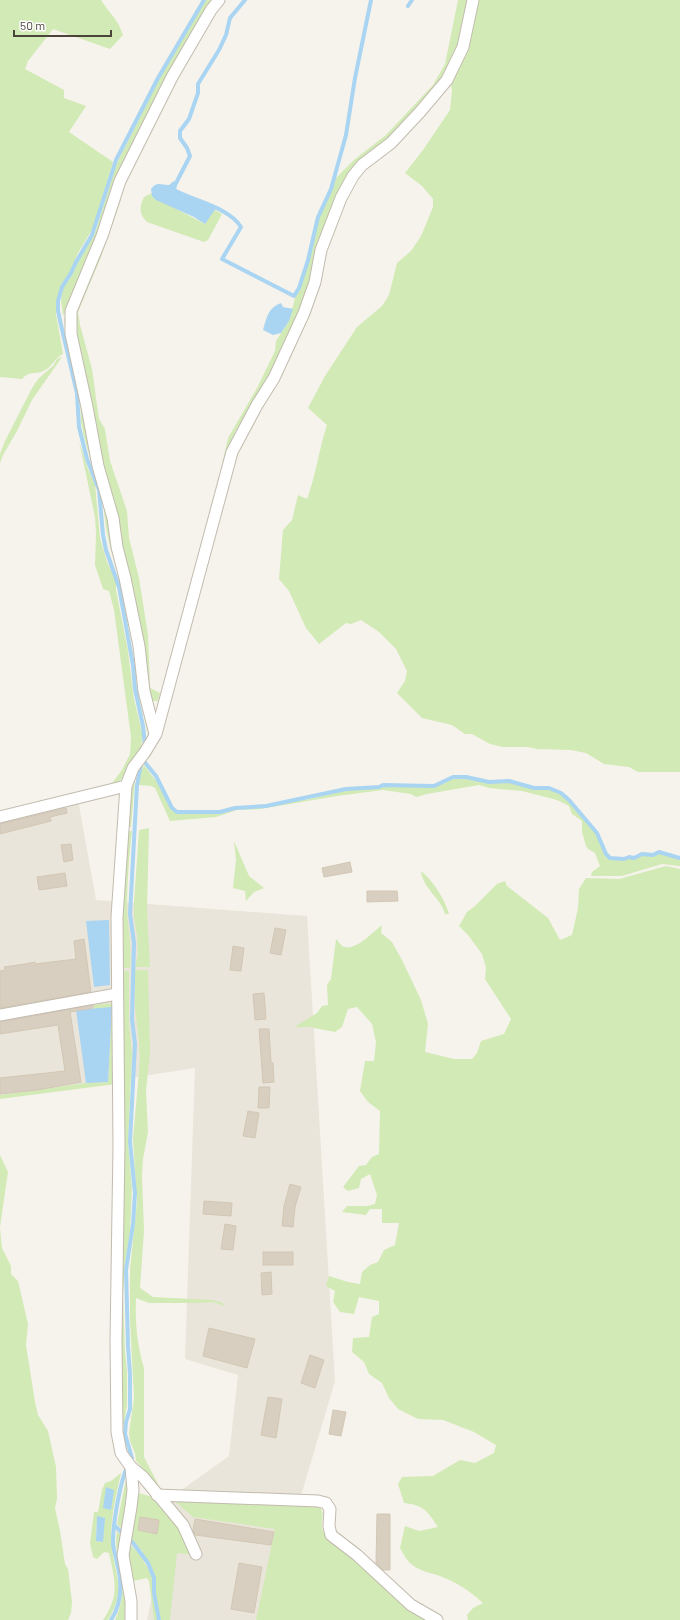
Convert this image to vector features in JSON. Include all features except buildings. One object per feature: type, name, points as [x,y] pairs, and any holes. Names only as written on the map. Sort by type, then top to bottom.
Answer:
[{"type":"street","points":[[156,734],[144,691],[139,646],[117,547],[113,518],[98,466],[71,334],[71,311],[102,236],[120,181],[172,77],[211,10],[219,0]]},
{"type":"street","points":[[196,1554],[183,1525],[142,1477],[131,1467],[121,1453],[117,1432],[116,1340],[119,1145],[117,917],[126,786],[134,768],[156,734],[232,452],[257,405],[274,378],[304,313],[316,282],[324,242],[341,198],[353,176],[362,164],[390,143],[448,80],[463,47],[473,0]]},
{"type":"street","points":[[0,817],[126,786]]},
{"type":"street","points":[[0,1015],[117,994]]},
{"type":"street","points":[[131,1467],[133,1490],[123,1555],[131,1601],[131,1620]]},
{"type":"street","points":[[157,1495],[318,1501],[326,1503],[330,1509],[329,1526],[331,1535],[357,1555],[411,1605],[437,1620]]},
{"type":"shaded area","points":[[77,794],[96,900],[307,916],[335,1381],[269,1604],[255,1620],[147,1620],[173,1496],[229,1456],[238,1375],[185,1359],[195,1068],[0,1098],[0,812]]},
{"type":"green space","points":[[0,0],[101,0],[116,20],[123,35],[110,49],[53,29],[28,61],[25,69],[64,90],[64,98],[86,106],[69,132],[113,162],[93,228],[78,253],[69,274],[61,285],[58,296],[56,314],[63,354],[46,370],[27,375],[22,379],[0,377]]},
{"type":"green space","points":[[206,0],[217,0],[156,103],[69,311],[63,315],[61,301],[63,287],[69,280],[95,233],[116,165],[166,66]]},
{"type":"green space","points":[[458,0],[469,0],[460,47],[443,77],[383,143],[363,158],[350,171],[342,184],[317,246],[310,279],[297,317],[275,365],[235,432],[222,465],[228,438],[257,388],[275,351],[276,341],[289,321],[295,298],[310,258],[319,218],[336,178],[355,159],[386,135],[433,85],[445,64]]},
{"type":"green space","points":[[475,0],[680,0],[680,772],[638,772],[629,767],[604,764],[586,753],[571,750],[503,747],[490,744],[472,734],[465,734],[452,725],[422,718],[397,693],[405,681],[407,671],[396,649],[379,632],[361,620],[351,624],[346,623],[319,644],[306,628],[289,591],[279,579],[283,530],[292,520],[298,495],[307,499],[327,425],[308,408],[325,376],[357,327],[382,306],[389,295],[397,263],[411,251],[421,236],[433,207],[433,199],[422,186],[405,173],[423,150],[450,110],[452,91],[450,79]]},
{"type":"green space","points":[[121,188],[121,200],[101,257],[78,312],[92,369],[99,419],[105,429],[110,461],[127,511],[129,538],[139,578],[148,635],[150,688],[160,693],[158,701],[153,701],[149,698],[76,338],[73,313]]},
{"type":"green space","points":[[152,193],[152,196],[205,224],[210,214],[215,210],[222,214],[208,240],[204,242],[147,222],[141,213],[141,204],[144,197]]},
{"type":"green space","points":[[69,316],[154,733],[147,746],[148,734],[138,691],[136,659],[123,587],[110,547],[103,503],[84,437],[81,421],[80,392],[70,353],[64,319]]},
{"type":"green space","points":[[62,357],[32,400],[0,463],[0,454],[5,441],[31,390],[38,379],[53,366],[57,359]]},
{"type":"green space","points":[[79,441],[88,469],[95,484],[100,538],[107,562],[116,580],[116,590],[128,651],[134,699],[143,736],[140,751],[124,778],[110,786],[122,770],[130,754],[131,737],[114,610],[109,591],[103,589],[95,565],[95,517]]},
{"type":"green space","points":[[144,765],[160,786],[171,810],[178,813],[220,813],[235,808],[266,806],[310,799],[347,790],[380,788],[384,786],[434,786],[445,783],[454,778],[466,778],[489,782],[509,782],[534,789],[549,789],[561,794],[596,833],[605,855],[610,859],[624,860],[629,857],[634,859],[642,855],[648,856],[659,853],[680,859],[680,866],[662,864],[622,876],[591,876],[592,872],[600,866],[595,853],[586,846],[582,832],[582,821],[572,814],[569,806],[557,800],[522,791],[489,788],[479,785],[416,797],[411,794],[383,790],[260,809],[237,810],[216,817],[170,821],[155,788],[151,786],[139,785],[140,772]]},
{"type":"green space","points":[[136,767],[131,827],[125,827],[130,788]]},
{"type":"green space","points":[[149,828],[147,910],[150,967],[135,967],[138,955],[134,902],[139,830]]},
{"type":"green space","points":[[126,831],[132,831],[127,899],[130,968],[121,968]]},
{"type":"green space","points":[[234,841],[249,876],[264,888],[254,892],[246,901],[245,891],[233,888],[236,860]]},
{"type":"green space","points":[[666,866],[680,869],[680,1620],[468,1620],[467,1615],[473,1608],[483,1603],[468,1591],[446,1578],[423,1571],[412,1565],[400,1548],[405,1526],[419,1531],[438,1527],[425,1510],[416,1505],[404,1503],[398,1484],[402,1477],[433,1476],[460,1460],[475,1463],[494,1453],[496,1445],[474,1432],[443,1420],[418,1419],[398,1409],[389,1398],[382,1383],[369,1374],[364,1362],[352,1352],[353,1338],[369,1337],[372,1317],[379,1314],[379,1301],[359,1297],[354,1314],[340,1312],[333,1302],[335,1291],[326,1286],[329,1276],[360,1284],[362,1272],[370,1265],[378,1262],[384,1250],[395,1245],[399,1223],[382,1223],[382,1209],[370,1209],[366,1215],[342,1212],[347,1206],[367,1206],[375,1204],[377,1195],[370,1174],[361,1179],[359,1188],[348,1191],[343,1187],[359,1166],[366,1165],[372,1157],[379,1154],[380,1111],[368,1102],[360,1091],[365,1061],[374,1061],[376,1042],[372,1024],[357,1007],[348,1009],[342,1027],[335,1032],[309,1027],[294,1027],[317,1013],[322,1006],[328,1005],[327,985],[331,979],[336,939],[342,946],[352,947],[363,941],[382,925],[381,933],[392,942],[421,1000],[428,1024],[425,1052],[454,1059],[472,1059],[477,1053],[481,1041],[504,1034],[511,1019],[485,979],[486,968],[482,954],[468,935],[459,926],[467,912],[497,884],[505,881],[507,886],[548,918],[560,940],[572,935],[578,908],[579,889],[586,878],[619,879]]},
{"type":"green space","points":[[421,871],[438,891],[449,914],[445,914],[440,903],[428,888],[422,877]]},
{"type":"green space","points":[[135,970],[148,970],[150,1052],[146,1091],[148,1132],[143,1159],[142,1176],[144,1231],[140,1288],[153,1297],[212,1300],[223,1303],[223,1306],[214,1302],[149,1303],[136,1298],[137,1333],[144,1368],[144,1457],[159,1486],[136,1461],[129,1433],[134,1398],[130,1320],[130,1269],[137,1202],[133,1139],[140,1060],[135,1007]]},
{"type":"green space","points":[[120,971],[129,971],[129,1023],[132,1054],[128,1143],[132,1188],[130,1231],[125,1264],[123,1296],[127,1372],[127,1405],[122,1434],[126,1450],[130,1455],[128,1457],[123,1450],[120,1404]]},
{"type":"green space","points":[[113,1003],[116,1084],[0,1099],[0,1095],[86,1083],[108,1082],[112,1008],[94,1009],[94,1005]]},
{"type":"green space","points":[[0,1155],[8,1172],[0,1227]]},
{"type":"green space","points":[[0,1227],[2,1248],[11,1266],[11,1274],[18,1281],[28,1324],[26,1345],[38,1415],[48,1431],[56,1467],[57,1499],[55,1508],[65,1564],[68,1569],[72,1602],[71,1613],[68,1620],[0,1620]]},
{"type":"green space","points":[[130,1468],[124,1531],[117,1524],[127,1474]]},
{"type":"green space","points":[[121,1473],[111,1528],[113,1558],[118,1591],[114,1609],[108,1620],[103,1620],[112,1603],[114,1595],[115,1588],[113,1572],[109,1553],[104,1552],[97,1559],[93,1557],[90,1543],[94,1512],[98,1512],[102,1490],[105,1483],[111,1481]],"holes":[[[97,1517],[103,1542],[96,1541]]]},
{"type":"green space","points":[[138,1493],[157,1498],[181,1526],[195,1555],[177,1553],[170,1620],[161,1620],[154,1591],[154,1579],[151,1566],[142,1551],[129,1536]]},
{"type":"green space","points":[[169,1496],[315,1503],[322,1510],[322,1529],[328,1538],[431,1620],[256,1620],[275,1529],[193,1517]]},
{"type":"green space","points":[[117,1531],[123,1537],[129,1620],[115,1620],[121,1602],[122,1590],[122,1577],[116,1547]]},
{"type":"green space","points":[[127,1541],[140,1555],[153,1577],[152,1592],[158,1620],[154,1620],[149,1581],[147,1578],[133,1581],[126,1551]]},
{"type":"water","points":[[174,181],[174,190],[216,208],[205,224],[194,217],[156,200],[152,196],[151,189],[155,185],[169,185]]},
{"type":"water","points":[[281,303],[283,307],[293,309],[289,321],[281,333],[273,335],[263,330],[271,310]]},
{"type":"water","points":[[109,920],[110,985],[94,987],[86,921]]},
{"type":"water","points":[[112,1007],[108,1082],[86,1083],[76,1010]]},
{"type":"water","points":[[106,1487],[114,1490],[111,1510],[103,1508]]},
{"type":"water","points":[[97,1516],[105,1518],[103,1542],[96,1541]]},
{"type":"waterway","points":[[145,746],[143,726],[135,689],[133,665],[119,587],[106,550],[103,535],[99,490],[87,459],[79,427],[77,393],[58,311],[58,301],[62,287],[92,235],[116,160],[158,78],[204,0]]},
{"type":"waterway","points":[[245,0],[230,18],[226,35],[219,50],[198,84],[198,93],[189,119],[180,131],[180,138],[187,148],[190,156],[175,185],[174,190],[220,209],[228,214],[241,227],[222,259],[294,296],[299,288],[308,260],[318,217],[331,189],[346,135],[355,78],[371,0]]},
{"type":"waterway","points":[[408,6],[412,0]]},
{"type":"waterway","points":[[143,760],[156,776],[172,808],[177,812],[220,812],[235,808],[266,806],[346,789],[379,787],[383,785],[434,786],[453,777],[466,777],[489,782],[509,781],[534,788],[549,788],[561,793],[569,800],[597,833],[606,854],[610,858],[634,858],[642,854],[653,855],[659,852],[680,858]]},
{"type":"waterway","points":[[111,1620],[117,1607],[120,1592],[119,1570],[113,1545],[114,1523],[124,1474],[132,1458],[125,1434],[126,1422],[130,1409],[126,1270],[133,1224],[135,1193],[130,1142],[135,1044],[132,1019],[134,943],[130,914],[137,785],[141,764]]},
{"type":"waterway","points":[[115,1526],[133,1543],[148,1563],[154,1578],[154,1593],[159,1620]]}]
